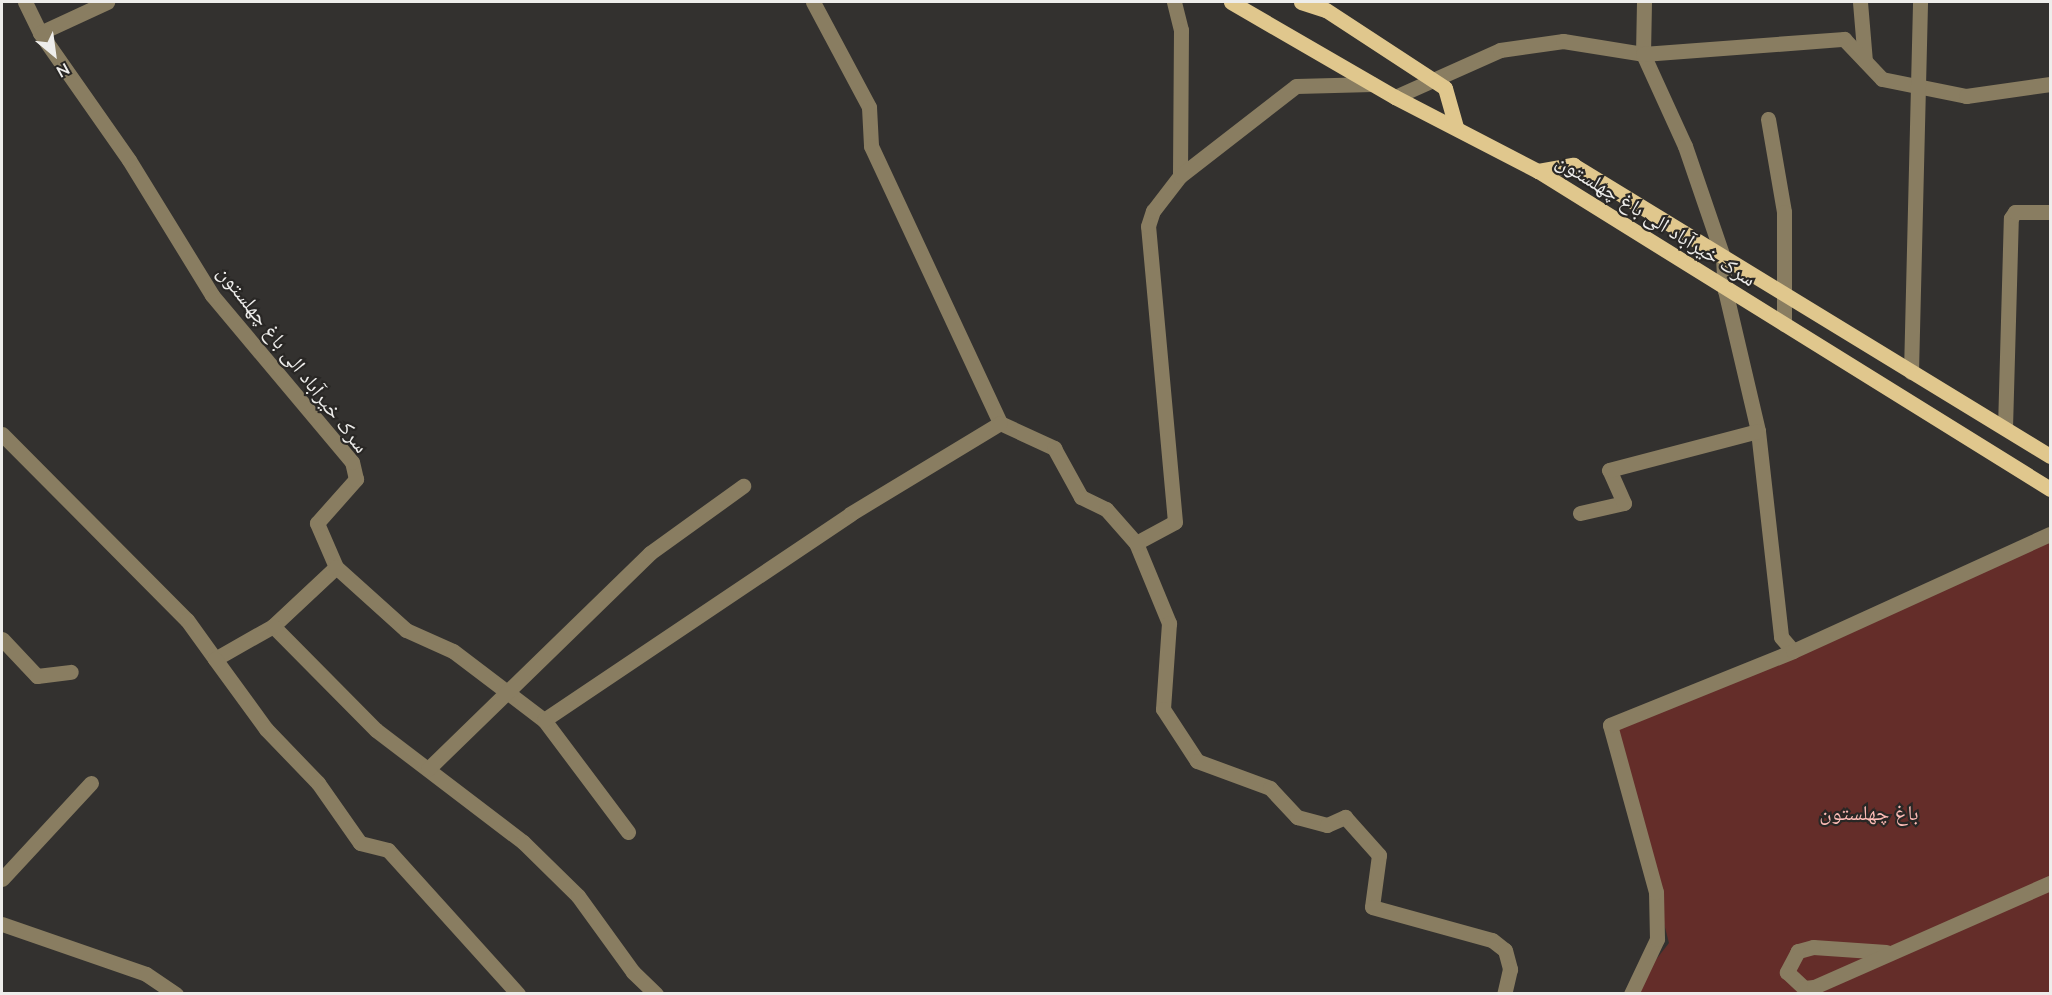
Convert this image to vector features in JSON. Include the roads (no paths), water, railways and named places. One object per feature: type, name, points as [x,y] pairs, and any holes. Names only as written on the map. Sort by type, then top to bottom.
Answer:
[{"type":"main road","name":"سرک خیرآباد الی باغ چهلستون","points":[[1231,2],[1371,84],[1538,171],[1725,290],[1784,324],[2050,489]]},
{"type":"main road","points":[[1300,2],[1326,10],[1445,88],[1456,127]]},
{"type":"main road","points":[[1538,171],[1573,165],[2050,456]]},
{"type":"street","points":[[25,2],[40,33],[107,2]]},
{"type":"street","points":[[813,2],[869,107],[871,146],[1000,423],[1054,448],[1081,497],[1106,509],[1136,543],[1169,623],[1163,709],[1197,761],[1270,788],[1298,817],[1327,825],[1345,817],[1379,855],[1372,907],[1492,940],[1505,950],[1510,969],[1504,993]]},
{"type":"street","points":[[1174,2],[1181,30],[1180,176]]},
{"type":"street","points":[[1644,2],[1643,54],[1685,146],[1722,257],[1725,290],[1758,431],[1781,637],[1793,651]]},
{"type":"street","points":[[1860,2],[1865,61]]},
{"type":"street","points":[[1911,372],[1920,85],[1920,2]]},
{"type":"street","name":"سرک خیرآباد الی باغ چهلستون","points":[[40,33],[129,160],[212,295],[352,462],[356,479],[317,523],[336,567]]},
{"type":"street","points":[[1395,97],[1500,50],[1563,41],[1643,54],[1844,39],[1882,79],[1966,96],[2050,84]]},
{"type":"street","points":[[1136,543],[1175,522],[1148,226],[1180,176],[1296,86],[1371,84]]},
{"type":"street","points":[[1768,119],[1784,212],[1787,297],[1784,324]]},
{"type":"street","points":[[2005,428],[2011,218],[2015,212],[2050,212]]},
{"type":"street","points":[[544,720],[850,514],[1000,423]]},
{"type":"street","points":[[1580,513],[1624,503],[1610,470],[1758,431]]},
{"type":"street","points":[[2,434],[188,620],[266,729],[318,783],[360,843],[388,850],[518,993]]},
{"type":"street","points":[[428,769],[506,691],[577,629],[650,553],[743,486]]},
{"type":"street","points":[[1631,993],[1657,939],[1656,892],[1610,725],[1793,651],[2050,534]]},
{"type":"street","points":[[215,659],[273,626],[336,567],[406,630],[453,651],[544,720],[628,832]]},
{"type":"street","points":[[273,626],[376,730],[523,842],[578,896],[633,972],[656,993]]},
{"type":"street","points":[[2,639],[37,676],[71,672]]},
{"type":"street","points":[[2,879],[91,783]]},
{"type":"street","points":[[1886,952],[1813,947],[1798,951],[1787,972],[1804,988],[1814,987],[1886,952],[2050,883]]},
{"type":"street","points":[[3,928],[146,974],[176,993]]},
{"type":"park label","name":"باغ چهلستون","points":[[1869,813]]}]
